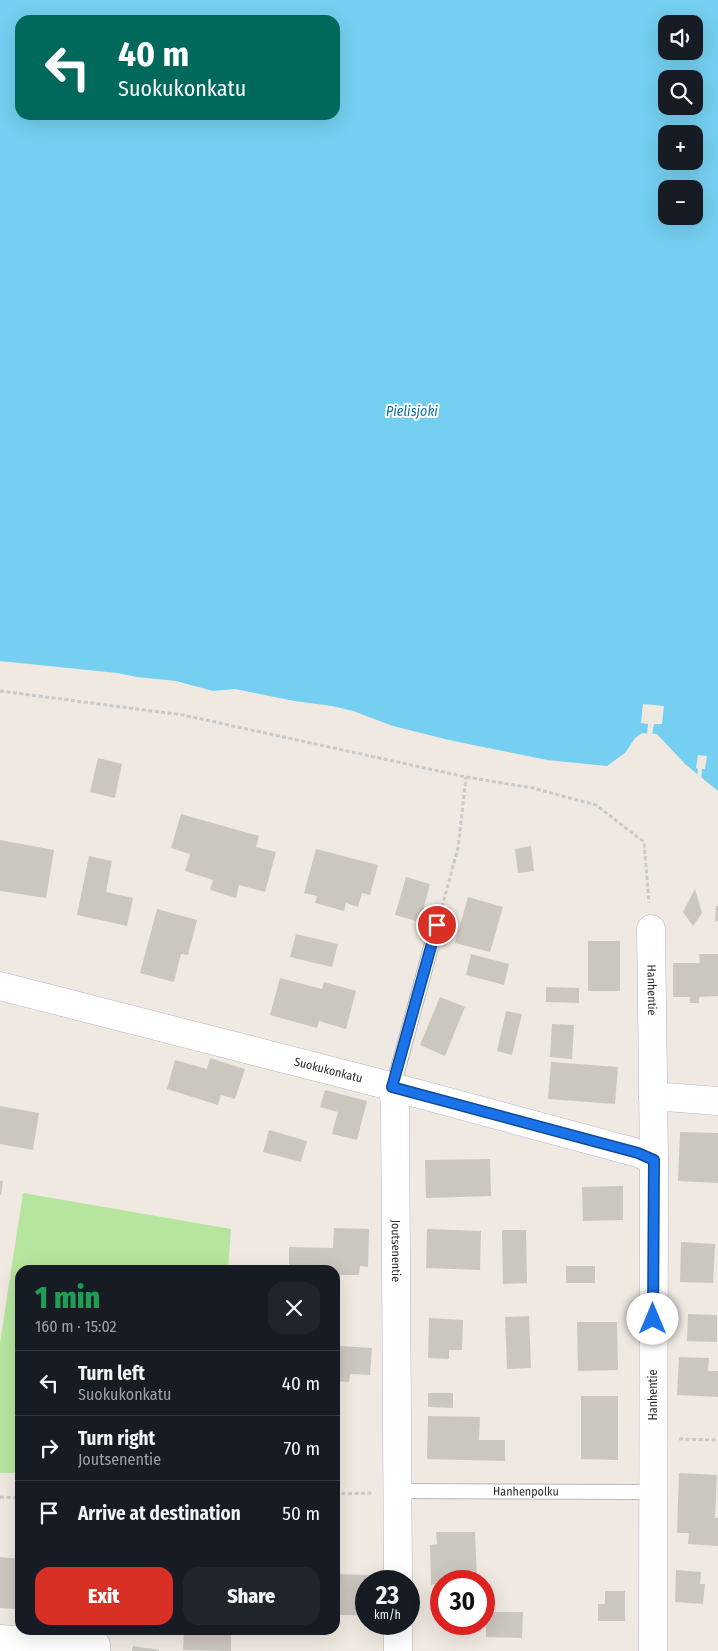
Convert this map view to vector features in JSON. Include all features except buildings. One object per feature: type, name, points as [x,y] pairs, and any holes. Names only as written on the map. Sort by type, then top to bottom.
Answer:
[{"type":"street","name":"Hanhentie","points":[[651,929],[654,1096],[652,1651]]},
{"type":"street","name":"Suokukonkatu","points":[[0,986],[392,1087],[638,1153],[654,1160]]},
{"type":"street","name":"Joutsenentie","points":[[392,1087],[395,1115],[385,1492],[396,1570]]},
{"type":"street","points":[[654,1096],[718,1102]]},
{"type":"street","points":[[398,1635],[398,1651]]},
{"type":"street","points":[[0,1640],[96,1645],[96,1651]]},
{"type":"lane","name":"Joutsenentie","points":[[392,1087],[437,925]]},
{"type":"lane","name":"Hanhenpolku","points":[[385,1492],[653,1492]]},
{"type":"path","points":[[0,691],[183,715],[466,777],[533,788],[596,805],[644,842],[651,929]]},
{"type":"path","points":[[437,925],[458,848],[466,777]]},
{"type":"path","points":[[653,1438],[718,1440]]},
{"type":"path","points":[[340,1494],[385,1492]]},
{"type":"path","points":[[0,1498],[15,1498]]},
{"type":"green space","points":[[23,1193],[231,1229],[228,1265],[15,1265],[15,1473],[0,1473],[0,1343]]},
{"type":"water","name":"Pielisjoki","points":[[0,0],[718,0],[718,791],[685,764],[657,734],[642,733],[635,738],[625,753],[607,766],[547,760],[449,740],[393,726],[353,711],[332,706],[294,701],[235,689],[213,691],[176,681],[117,673],[0,661]]},
{"type":"pier","points":[[643,704],[664,706],[662,724],[654,724],[652,735],[647,734],[648,724],[641,723]]},
{"type":"pier","points":[[698,755],[707,756],[705,769],[702,769],[701,780],[697,777]]},
{"type":"route","points":[[437,925],[392,1087],[638,1153],[654,1160],[653,1319]]}]
